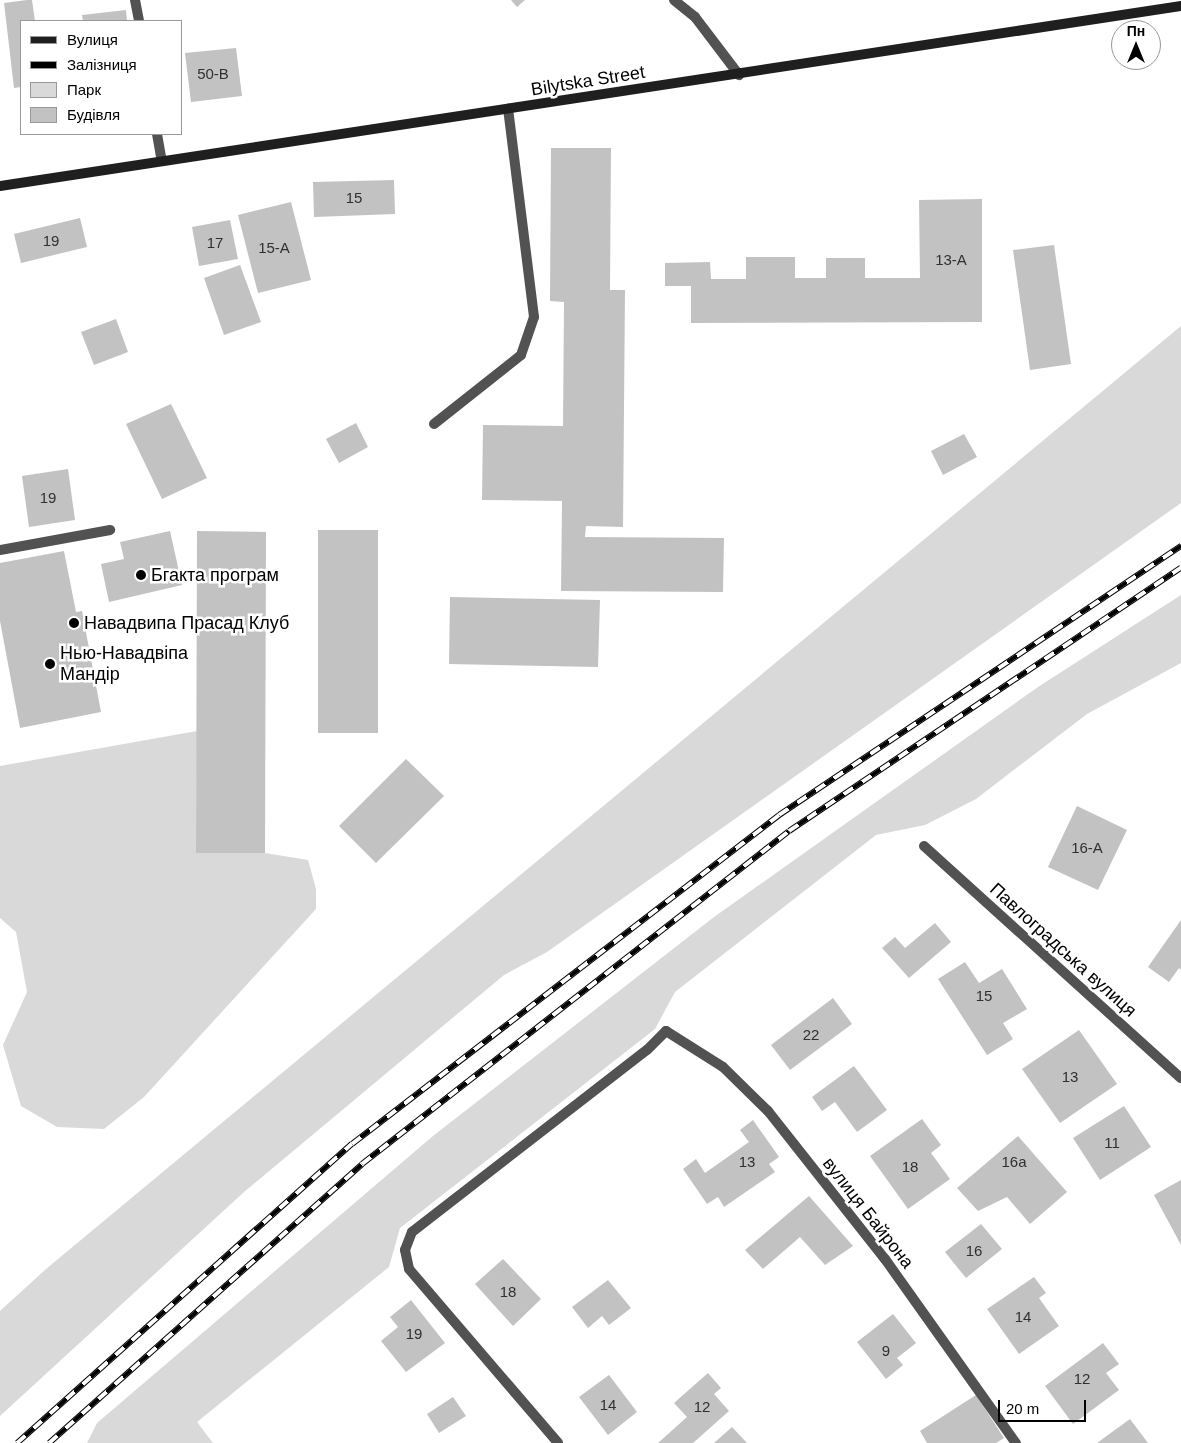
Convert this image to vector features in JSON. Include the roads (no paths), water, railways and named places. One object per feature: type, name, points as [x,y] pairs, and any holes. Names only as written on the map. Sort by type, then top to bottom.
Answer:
[{"type":"main road","name":"Bilytska Street","points":[[0,186],[739,75],[1181,6]]},
{"type":"street","points":[[135,0],[139,20]]},
{"type":"street","points":[[674,0],[695,17],[739,75]]},
{"type":"street","points":[[434,424],[522,355],[534,316],[508,109]]},
{"type":"street","points":[[157,135],[162,161]]},
{"type":"street","points":[[0,550],[110,530]]},
{"type":"street","name":"Павлоградська вулиця","points":[[924,846],[1181,1078]]},
{"type":"street","name":"вулиця Байрона","points":[[558,1443],[409,1269],[405,1250],[412,1232],[647,1050],[666,1032],[723,1067],[768,1111],[885,1259],[1016,1443]]},
{"type":"railway","points":[[17,1443],[352,1144],[779,815],[1181,546]]},
{"type":"railway","points":[[49,1443],[362,1164],[789,831],[1181,568]]},
{"type":"place","name":"Бгакта програм","points":[[141,575]]},
{"type":"place","name":"Навадвипа Прасад Клуб","points":[[74,623]]},
{"type":"place","name":"Нью-Навадвіпа Мандір","points":[[50,664]]}]
